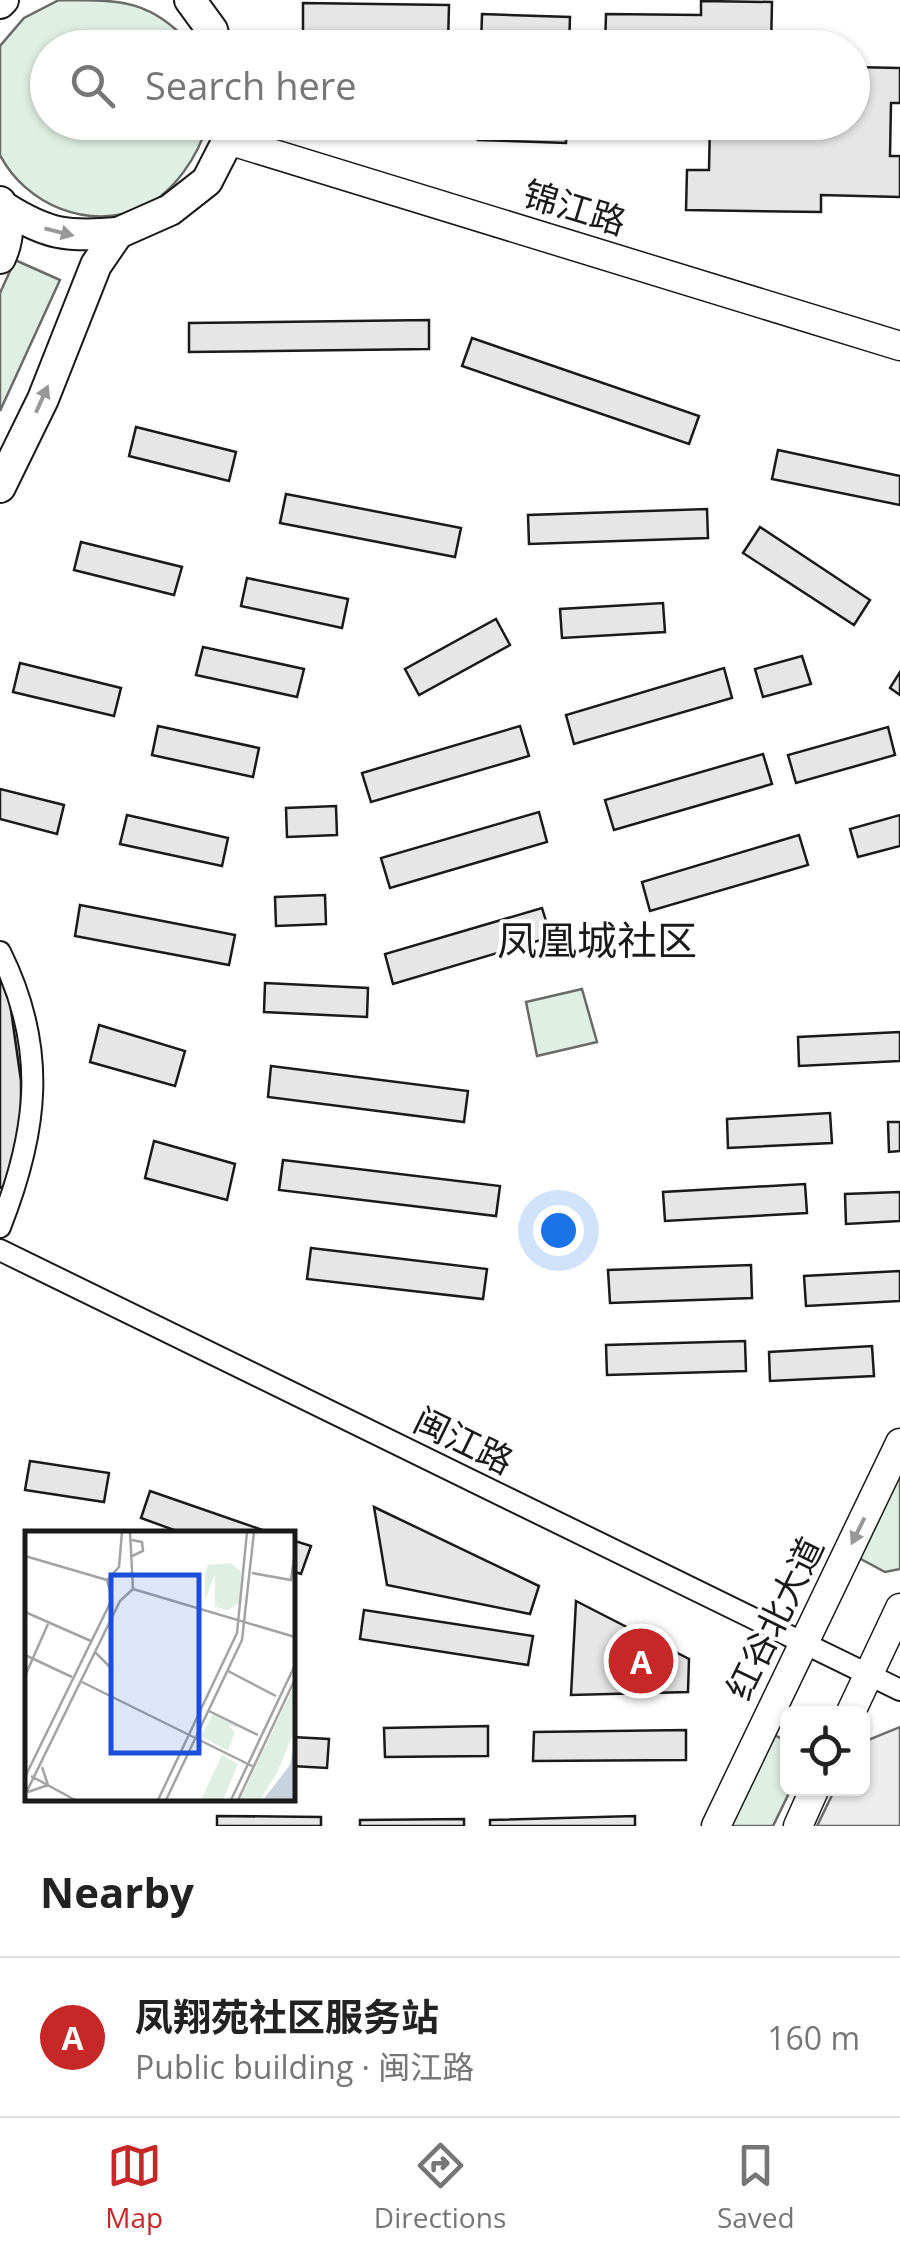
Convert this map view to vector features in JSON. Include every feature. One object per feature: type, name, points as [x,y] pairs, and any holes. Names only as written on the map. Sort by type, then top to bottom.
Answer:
[{"type":"highway","points":[[190,0],[212,30]]},
{"type":"highway","points":[[2,205],[34,226],[73,237],[118,233],[170,210],[207,181],[225,140]]},
{"type":"highway","points":[[0,258],[7,242],[2,205]]},
{"type":"highway","points":[[0,486],[43,399],[96,265],[118,233]]},
{"type":"main road","name":"锦江路","points":[[253,140],[900,346]]},
{"type":"main road","name":"红谷北大道","points":[[716,1826],[900,1444]]},
{"type":"main road","points":[[854,1706],[900,1608]]},
{"type":"main road","points":[[798,1826],[811,1796]]},
{"type":"street","points":[[0,952],[23,1017],[34,1072],[27,1151],[0,1227]]},
{"type":"street","name":"闽江路","points":[[0,1250],[900,1690]]},
{"type":"green space","points":[[59,0],[120,2],[149,11],[177,30],[30,30],[30,140],[201,140],[184,172],[165,193],[142,208],[122,214],[81,215],[42,200],[11,173],[0,155],[0,46],[24,18]]},
{"type":"green space","points":[[15,260],[60,280],[0,411],[0,293]]},
{"type":"green space","points":[[582,989],[597,1042],[537,1056],[526,1002]]},
{"type":"green space","points":[[900,1469],[900,1569],[885,1572],[859,1558]]},
{"type":"green space","points":[[773,1734],[780,1738],[780,1796],[788,1796],[773,1826],[724,1826]]},
{"type":"shaded area","points":[[900,1727],[900,1826],[817,1826],[832,1796],[870,1796],[870,1739]]},
{"type":"building","points":[[701,1],[772,2],[771,30],[606,30],[606,14],[701,15]]},
{"type":"building","points":[[303,3],[449,5],[448,30],[303,30]]},
{"type":"building","points":[[482,14],[570,17],[570,30],[482,30]]},
{"type":"building","points":[[870,67],[900,68],[900,103],[891,103],[890,156],[900,156],[900,197],[821,195],[821,212],[686,210],[687,170],[709,170],[710,140],[870,140]]},
{"type":"building","points":[[478,140],[566,140],[566,143]]},
{"type":"building","points":[[429,320],[429,349],[189,352],[189,323]]},
{"type":"building","points":[[472,338],[699,416],[689,444],[462,366]]},
{"type":"building","points":[[136,427],[236,452],[229,481],[129,456]]},
{"type":"building","points":[[778,450],[900,476],[900,505],[772,479]]},
{"type":"building","points":[[286,494],[461,528],[455,557],[280,523]]},
{"type":"building","points":[[707,509],[708,538],[529,544],[528,515]]},
{"type":"building","points":[[760,527],[870,600],[854,625],[743,553]]},
{"type":"building","points":[[81,542],[182,567],[174,595],[74,570]]},
{"type":"building","points":[[247,578],[348,599],[342,628],[241,606]]},
{"type":"building","points":[[663,603],[665,632],[562,638],[560,609]]},
{"type":"building","points":[[496,619],[510,645],[419,695],[405,669]]},
{"type":"building","points":[[203,647],[304,669],[297,697],[196,675]]},
{"type":"building","points":[[802,656],[811,684],[763,697],[755,669]]},
{"type":"building","points":[[20,663],[121,688],[114,716],[13,692]]},
{"type":"building","points":[[724,668],[732,698],[574,744],[566,715]]},
{"type":"building","points":[[900,672],[900,695],[890,688]]},
{"type":"building","points":[[158,726],[259,748],[253,777],[152,755]]},
{"type":"building","points":[[520,726],[529,756],[371,802],[362,773]]},
{"type":"building","points":[[888,727],[895,755],[796,783],[788,755]]},
{"type":"building","points":[[763,754],[772,784],[614,830],[605,800]]},
{"type":"building","points":[[0,789],[64,805],[57,834],[0,819]]},
{"type":"building","points":[[336,806],[337,835],[287,837],[286,808]]},
{"type":"building","points":[[539,812],[547,842],[390,888],[381,858]]},
{"type":"building","points":[[127,815],[228,838],[222,866],[120,844]]},
{"type":"building","points":[[900,815],[900,846],[858,857],[850,829]]},
{"type":"building","points":[[799,835],[808,865],[650,911],[642,882]]},
{"type":"building","points":[[325,895],[326,924],[276,926],[275,897]]},
{"type":"building","points":[[80,905],[235,935],[229,965],[75,936]]},
{"type":"building","points":[[542,908],[551,937],[393,984],[385,954]]},
{"type":"building","points":[[0,978],[10,1003],[21,1081],[21,1126],[5,1186],[0,1188]]},
{"type":"building","points":[[265,983],[368,988],[367,1017],[264,1012]]},
{"type":"building","points":[[99,1025],[185,1051],[175,1086],[90,1062]]},
{"type":"building","points":[[900,1032],[900,1061],[799,1066],[798,1037]]},
{"type":"building","points":[[271,1066],[468,1091],[464,1122],[268,1097]]},
{"type":"building","points":[[830,1113],[832,1143],[728,1148],[727,1119]]},
{"type":"building","points":[[888,1122],[900,1122],[900,1151],[889,1152]]},
{"type":"building","points":[[154,1141],[235,1164],[227,1200],[145,1178]]},
{"type":"building","points":[[283,1160],[500,1186],[496,1216],[279,1190]]},
{"type":"building","points":[[805,1184],[807,1213],[665,1221],[663,1192]]},
{"type":"building","points":[[900,1192],[900,1221],[846,1224],[845,1194]]},
{"type":"building","points":[[311,1248],[487,1269],[483,1299],[307,1279]]},
{"type":"building","points":[[751,1265],[752,1298],[610,1303],[608,1270]]},
{"type":"building","points":[[900,1271],[900,1301],[806,1306],[804,1276]]},
{"type":"building","points":[[745,1341],[746,1371],[607,1375],[606,1345]]},
{"type":"building","points":[[872,1346],[874,1376],[770,1381],[769,1352]]},
{"type":"building","points":[[30,1461],[109,1473],[104,1502],[25,1490]]},
{"type":"building","points":[[150,1491],[265,1531],[177,1531],[141,1518]]},
{"type":"building","points":[[374,1507],[539,1586],[530,1614],[387,1585]]},
{"type":"building","points":[[295,1541],[311,1546],[301,1574],[295,1572]]},
{"type":"building","points":[[576,1601],[689,1659],[688,1692],[571,1695]]},
{"type":"building","points":[[364,1610],[533,1636],[528,1665],[360,1639]]},
{"type":"building","points":[[488,1726],[488,1756],[385,1757],[384,1728]]},
{"type":"building","points":[[686,1730],[686,1760],[533,1761],[534,1732]]},
{"type":"building","points":[[295,1737],[329,1739],[327,1768],[295,1766]]},
{"type":"building","points":[[217,1816],[321,1817],[321,1826],[217,1826]]},
{"type":"building","points":[[635,1816],[635,1826],[490,1826],[490,1820]]},
{"type":"building","points":[[464,1819],[464,1826],[360,1826],[360,1820]]},
{"type":"place","name":"凤翔苑社区服务站","points":[[641,1661]]},
{"type":"district","name":"凤凰城社区","points":[[597,939]]}]
